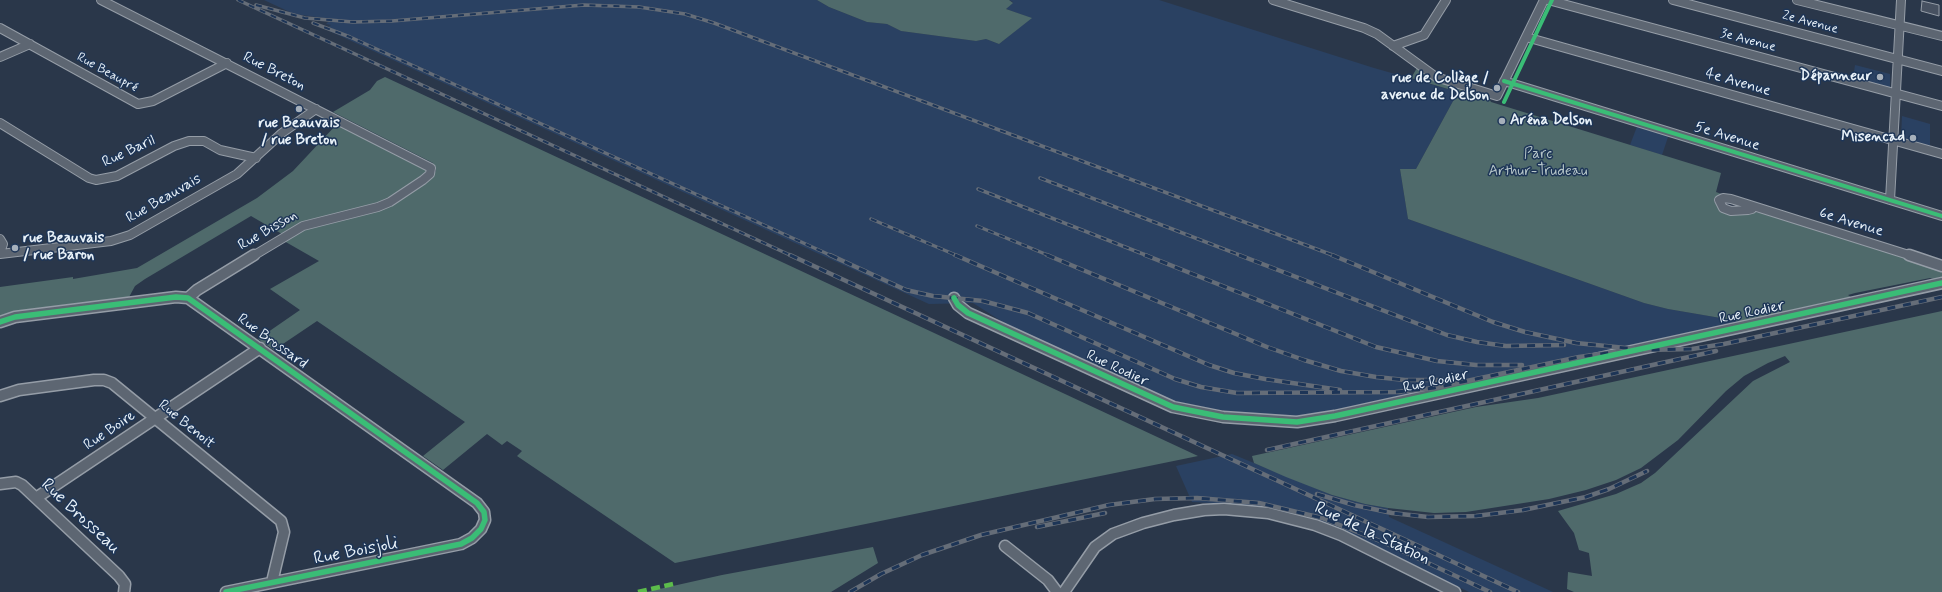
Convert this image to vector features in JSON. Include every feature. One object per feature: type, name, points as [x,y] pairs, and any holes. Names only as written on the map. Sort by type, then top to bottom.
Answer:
[{"type":"street","name":"Rue Breton","points":[[101,0],[426,164],[429,166],[431,171]]},
{"type":"street","points":[[1273,0],[1364,28],[1393,46],[1436,77],[1496,96],[1544,0]]},
{"type":"street","points":[[1393,46],[1424,35],[1446,0]]},
{"type":"street","name":"3e Avenue","points":[[1548,0],[1942,106]]},
{"type":"street","name":"2e Avenue","points":[[1672,0],[1942,71]]},
{"type":"street","points":[[1797,0],[1942,36]]},
{"type":"street","points":[[1890,200],[1901,0]]},
{"type":"street","name":"Rue Beaupré","points":[[0,28],[138,104],[153,101],[227,63]]},
{"type":"street","name":"4e Avenue","points":[[1526,37],[1942,154]]},
{"type":"street","points":[[0,57],[30,44]]},
{"type":"street","name":"5e Avenue","points":[[1504,81],[1942,216]]},
{"type":"street","name":"Rue Beauvais","points":[[0,254],[120,239],[237,174],[256,158],[282,132],[316,109]]},
{"type":"street","name":"Rue Baril","points":[[0,123],[89,178],[96,180],[117,176],[174,146],[189,141],[204,141],[220,150],[256,158]]},
{"type":"street","name":"Rue Bisson","points":[[188,298],[197,290],[299,227],[312,222],[382,206],[423,180],[431,171]]},
{"type":"street","name":"6e Avenue","points":[[1752,206],[1942,266]]},
{"type":"street","points":[[0,239],[3,244],[0,254]]},
{"type":"street","name":"Rue Rodier","points":[[954,298],[957,304],[968,313],[1173,407],[1223,417],[1297,422],[1335,416],[1942,283]]},
{"type":"street","points":[[0,322],[15,317],[168,298],[188,298]]},
{"type":"street","name":"Rue Brossard","points":[[188,298],[477,503],[484,512],[484,524]]},
{"type":"street","name":"Rue Boire","points":[[36,498],[260,348]]},
{"type":"street","name":"Rue Benoit","points":[[0,396],[19,390],[104,380],[112,383],[283,524],[283,536],[272,582]]},
{"type":"street","name":"Rue Brosseau","points":[[0,484],[11,482],[19,483],[119,576],[125,584],[124,592]]},
{"type":"street","name":"Rue de la Station","points":[[1064,592],[1095,547],[1113,534],[1142,523],[1174,515],[1204,510],[1224,509],[1268,513],[1315,525],[1341,536],[1455,592]]},
{"type":"street","name":"Rue Boisjoli","points":[[226,592],[461,544],[477,534],[484,524]]},
{"type":"street","points":[[1005,546],[1048,580],[1057,592]]},
{"type":"shaded area","points":[[264,0],[817,0],[829,7],[867,22],[887,24],[901,31],[976,41],[986,39],[999,44],[1031,18],[1006,9],[1013,2],[1009,0],[1159,0],[1374,68],[1458,92],[1416,169],[1400,169],[1408,219],[1644,303],[1668,309],[1744,322],[1315,415],[1290,417],[1197,408],[1165,398],[1006,324],[973,303],[929,304],[325,29],[331,25],[326,24],[331,19],[294,14]]},
{"type":"shaded area","points":[[1855,65],[1890,74],[1890,89],[1853,79]]},
{"type":"shaded area","points":[[1902,116],[1930,124],[1930,148],[1901,138]]},
{"type":"shaded area","points":[[1638,124],[1669,134],[1662,155],[1630,145]]},
{"type":"shaded area","points":[[1232,454],[1332,495],[1365,504],[1388,508],[1389,517],[1553,592],[1469,592],[1330,524],[1290,512],[1248,505],[1192,502],[1176,466]]},
{"type":"green space","points":[[817,0],[1009,0],[1013,3],[1006,9],[1032,18],[999,44],[986,39],[976,41],[901,31],[887,24],[867,22],[829,7]]},
{"type":"green space","name":"Parc Arthur-Trudeau","points":[[1417,68],[1433,79],[1463,91],[1463,93],[1479,98],[1481,95],[1488,97],[1491,102],[1721,173],[1716,192],[1727,196],[1715,198],[1714,201],[1718,207],[1762,213],[1942,269],[1942,279],[1937,280],[1930,278],[1855,293],[1848,295],[1852,298],[1744,322],[1668,309],[1644,303],[1408,219],[1400,169],[1416,169],[1458,92],[1411,78]]},
{"type":"green space","points":[[385,77],[1198,456],[675,563],[517,456],[522,451],[507,441],[502,445],[487,434],[443,470],[423,456],[465,422],[317,321],[274,350],[258,339],[300,310],[270,289],[319,261],[284,241],[303,229],[401,199],[434,175],[436,170],[433,163],[333,112],[370,90],[377,81]]},
{"type":"green space","points":[[337,124],[427,170],[426,174],[395,196],[376,205],[309,220],[282,234],[251,216],[145,279],[135,286],[128,299],[0,318],[0,287],[73,277],[73,279],[137,268],[257,198],[293,171]]},
{"type":"green space","points":[[1942,311],[1942,592],[1574,592],[1567,589],[1568,572],[1592,576],[1589,553],[1579,550],[1574,533],[1558,511],[1616,494],[1641,483],[1655,473],[1753,381],[1790,362],[1785,356],[1744,376],[1726,391],[1678,440],[1641,468],[1616,480],[1586,490],[1549,499],[1466,512],[1434,513],[1388,508],[1365,504],[1332,495],[1254,463],[1252,456],[1476,407],[1538,398]]},
{"type":"green space","points":[[873,547],[878,563],[831,592],[646,592],[722,575]]},
{"type":"building","points":[[1922,1],[1939,5],[1939,16],[1921,11]]},
{"type":"railway","points":[[238,0],[792,256]]},
{"type":"railway","points":[[256,5],[305,18],[353,22],[392,21],[584,5],[639,7],[685,14],[714,23],[1335,256]]},
{"type":"railway","points":[[313,23],[350,37],[832,256]]},
{"type":"railway","points":[[1040,178],[1242,256]]},
{"type":"railway","points":[[978,189],[1148,256]]},
{"type":"railway","points":[[871,219],[958,256]]},
{"type":"railway","points":[[977,226],[1050,256]]},
{"type":"railway","points":[[790,255],[1518,592]]},
{"type":"railway","points":[[830,255],[906,290],[933,296],[983,301],[1028,313],[1175,379],[1201,387],[1237,393],[1401,392]]},
{"type":"railway","points":[[955,255],[1209,365],[1234,373],[1265,379],[1340,390]]},
{"type":"railway","points":[[1047,255],[1267,347],[1304,360],[1341,371],[1376,377],[1405,380],[1451,380]]},
{"type":"railway","points":[[1145,255],[1376,347],[1437,361],[1476,365],[1522,365]]},
{"type":"railway","points":[[1239,255],[1447,335],[1477,342],[1506,346],[1564,345]]},
{"type":"railway","points":[[1332,255],[1493,322],[1525,332],[1576,343],[1646,350],[1692,349],[1724,344],[1942,297]]},
{"type":"railway","points":[[1267,450],[1716,351]]},
{"type":"railway","points":[[1396,392],[1434,388],[1579,357],[1614,352]]},
{"type":"railway","points":[[1317,494],[1354,505],[1392,513],[1428,517],[1476,516],[1523,510],[1586,497],[1609,489],[1647,471]]},
{"type":"railway","points":[[850,592],[881,574],[922,555],[981,535],[1109,505],[1155,499],[1197,498],[1259,503],[1322,518],[1385,543],[1490,592]]},
{"type":"railway","points":[[1037,527],[1105,513]]},
{"type":"marked path","points":[[638,592],[673,584]]},
{"type":"cycle path","points":[[1504,102],[1552,0]]},
{"type":"cycle path","points":[[1504,81],[1942,216]]},
{"type":"cycle path","points":[[954,298],[958,305],[968,313],[1173,407],[1223,417],[1297,422],[1335,416],[1942,283]]},
{"type":"cycle path","points":[[0,322],[15,317],[176,297],[188,298],[477,503],[484,512],[485,520],[481,529],[472,538],[461,544],[226,592]]},
{"type":"place","name":"Dépanneur","points":[[1880,77]]},
{"type":"place","name":"rue de Collège / avenue de Delson","points":[[1497,88]]},
{"type":"place","name":"rue Beauvais / rue Breton","points":[[299,109]]},
{"type":"place","name":"Aréna Delson","points":[[1502,121]]},
{"type":"place","name":"Misencad","points":[[1913,138]]},
{"type":"place","name":"rue Beauvais / rue Baron","points":[[15,248]]}]
